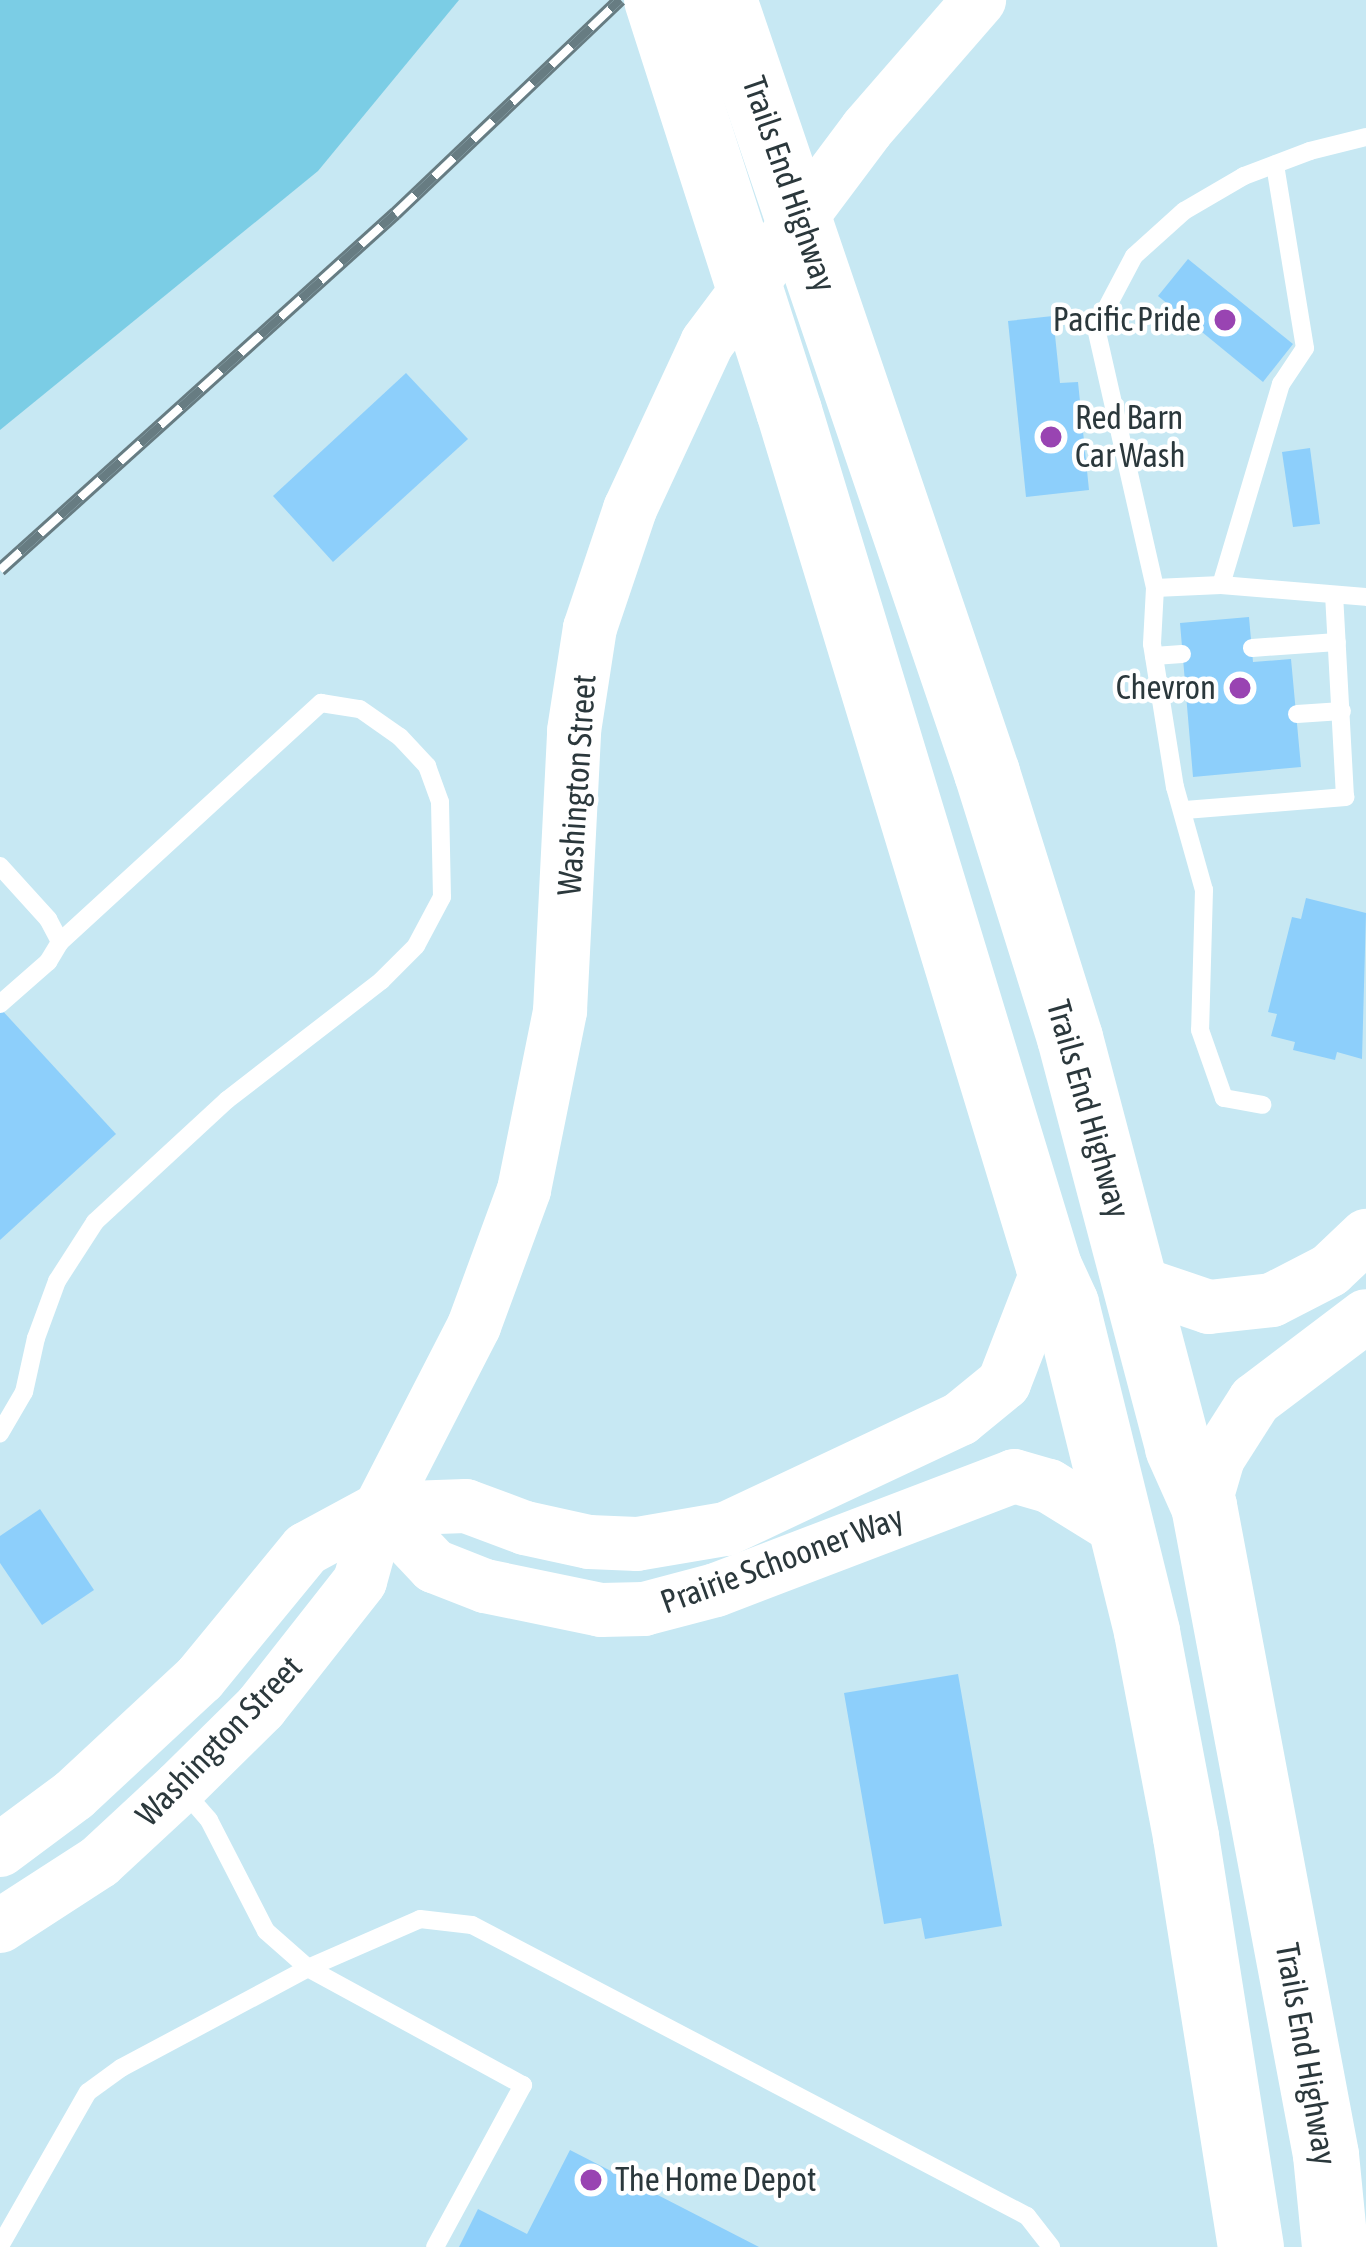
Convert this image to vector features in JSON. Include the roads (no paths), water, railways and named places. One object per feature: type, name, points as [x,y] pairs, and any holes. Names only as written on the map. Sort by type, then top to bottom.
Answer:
[{"type":"highway","name":"Trails End Highway","points":[[657,0],[789,411],[1049,1267],[1066,1304],[1123,1532],[1186,1837],[1251,2247]]},
{"type":"highway","name":"Trails End Highway","points":[[724,0],[845,344],[1070,1038],[1178,1448],[1204,1506],[1326,2155],[1335,2247]]},
{"type":"main road","name":"Washington Street","points":[[12,1895],[99,1862],[262,1707],[361,1581],[380,1509],[474,1326],[524,1190],[560,1011],[574,731],[590,628],[631,509],[707,343],[867,129],[979,0]]},
{"type":"main road","points":[[1136,1282],[1209,1307],[1272,1300],[1330,1270],[1366,1236]]},
{"type":"main road","name":"Prairie Schooner Way","points":[[380,1509],[466,1505],[525,1528],[589,1542],[654,1543],[726,1529],[961,1419],[1004,1383],[1049,1267]]},
{"type":"main road","points":[[1204,1506],[1218,1459],[1255,1400],[1366,1316]]},
{"type":"main road","name":"Prairie Schooner Way","points":[[380,1509],[434,1566],[529,1598],[601,1610],[644,1609],[716,1590],[991,1480],[1014,1476],[1049,1486],[1123,1532]]},
{"type":"main road","name":"Washington Street","points":[[12,1895],[74,1795],[184,1694],[306,1550],[380,1509]]},
{"type":"lane","points":[[1262,1105],[1224,1098],[1199,1030],[1204,890],[1175,787],[1154,656],[1155,588],[1096,328],[1134,256],[1184,211],[1275,164],[1366,137]]},
{"type":"lane","points":[[1220,585],[1281,384],[1305,348],[1275,164]]},
{"type":"lane","points":[[1155,588],[1220,585],[1366,597]]},
{"type":"lane","points":[[1185,810],[1345,797],[1334,595]]},
{"type":"lane","points":[[1252,648],[1337,642]]},
{"type":"lane","points":[[1154,656],[1182,654]]},
{"type":"lane","points":[[0,1004],[48,962],[60,942],[321,703],[360,709],[400,736],[427,766],[440,802],[442,897],[416,946],[381,981],[227,1100],[95,1222],[57,1281],[35,1338],[25,1392],[0,1433]]},
{"type":"lane","points":[[1297,714],[1342,711]]},
{"type":"lane","points":[[1165,723],[1188,721]]},
{"type":"lane","points":[[0,866],[48,919],[60,942]]},
{"type":"lane","points":[[180,1787],[209,1820],[266,1931],[308,1968],[524,2085],[435,2247]]},
{"type":"lane","points":[[0,2246],[88,2092],[121,2068],[308,1968],[420,1918],[472,1925],[1027,2216],[1051,2247]]},
{"type":"railway","points":[[0,570],[395,214],[620,0]]},
{"type":"place","name":"Pacific Pride","points":[[1225,320]]},
{"type":"place","name":"Red Barn Car Wash","points":[[1051,437]]},
{"type":"place","name":"Chevron","points":[[1240,688]]},
{"type":"place","name":"The Home Depot","points":[[591,2180]]}]
